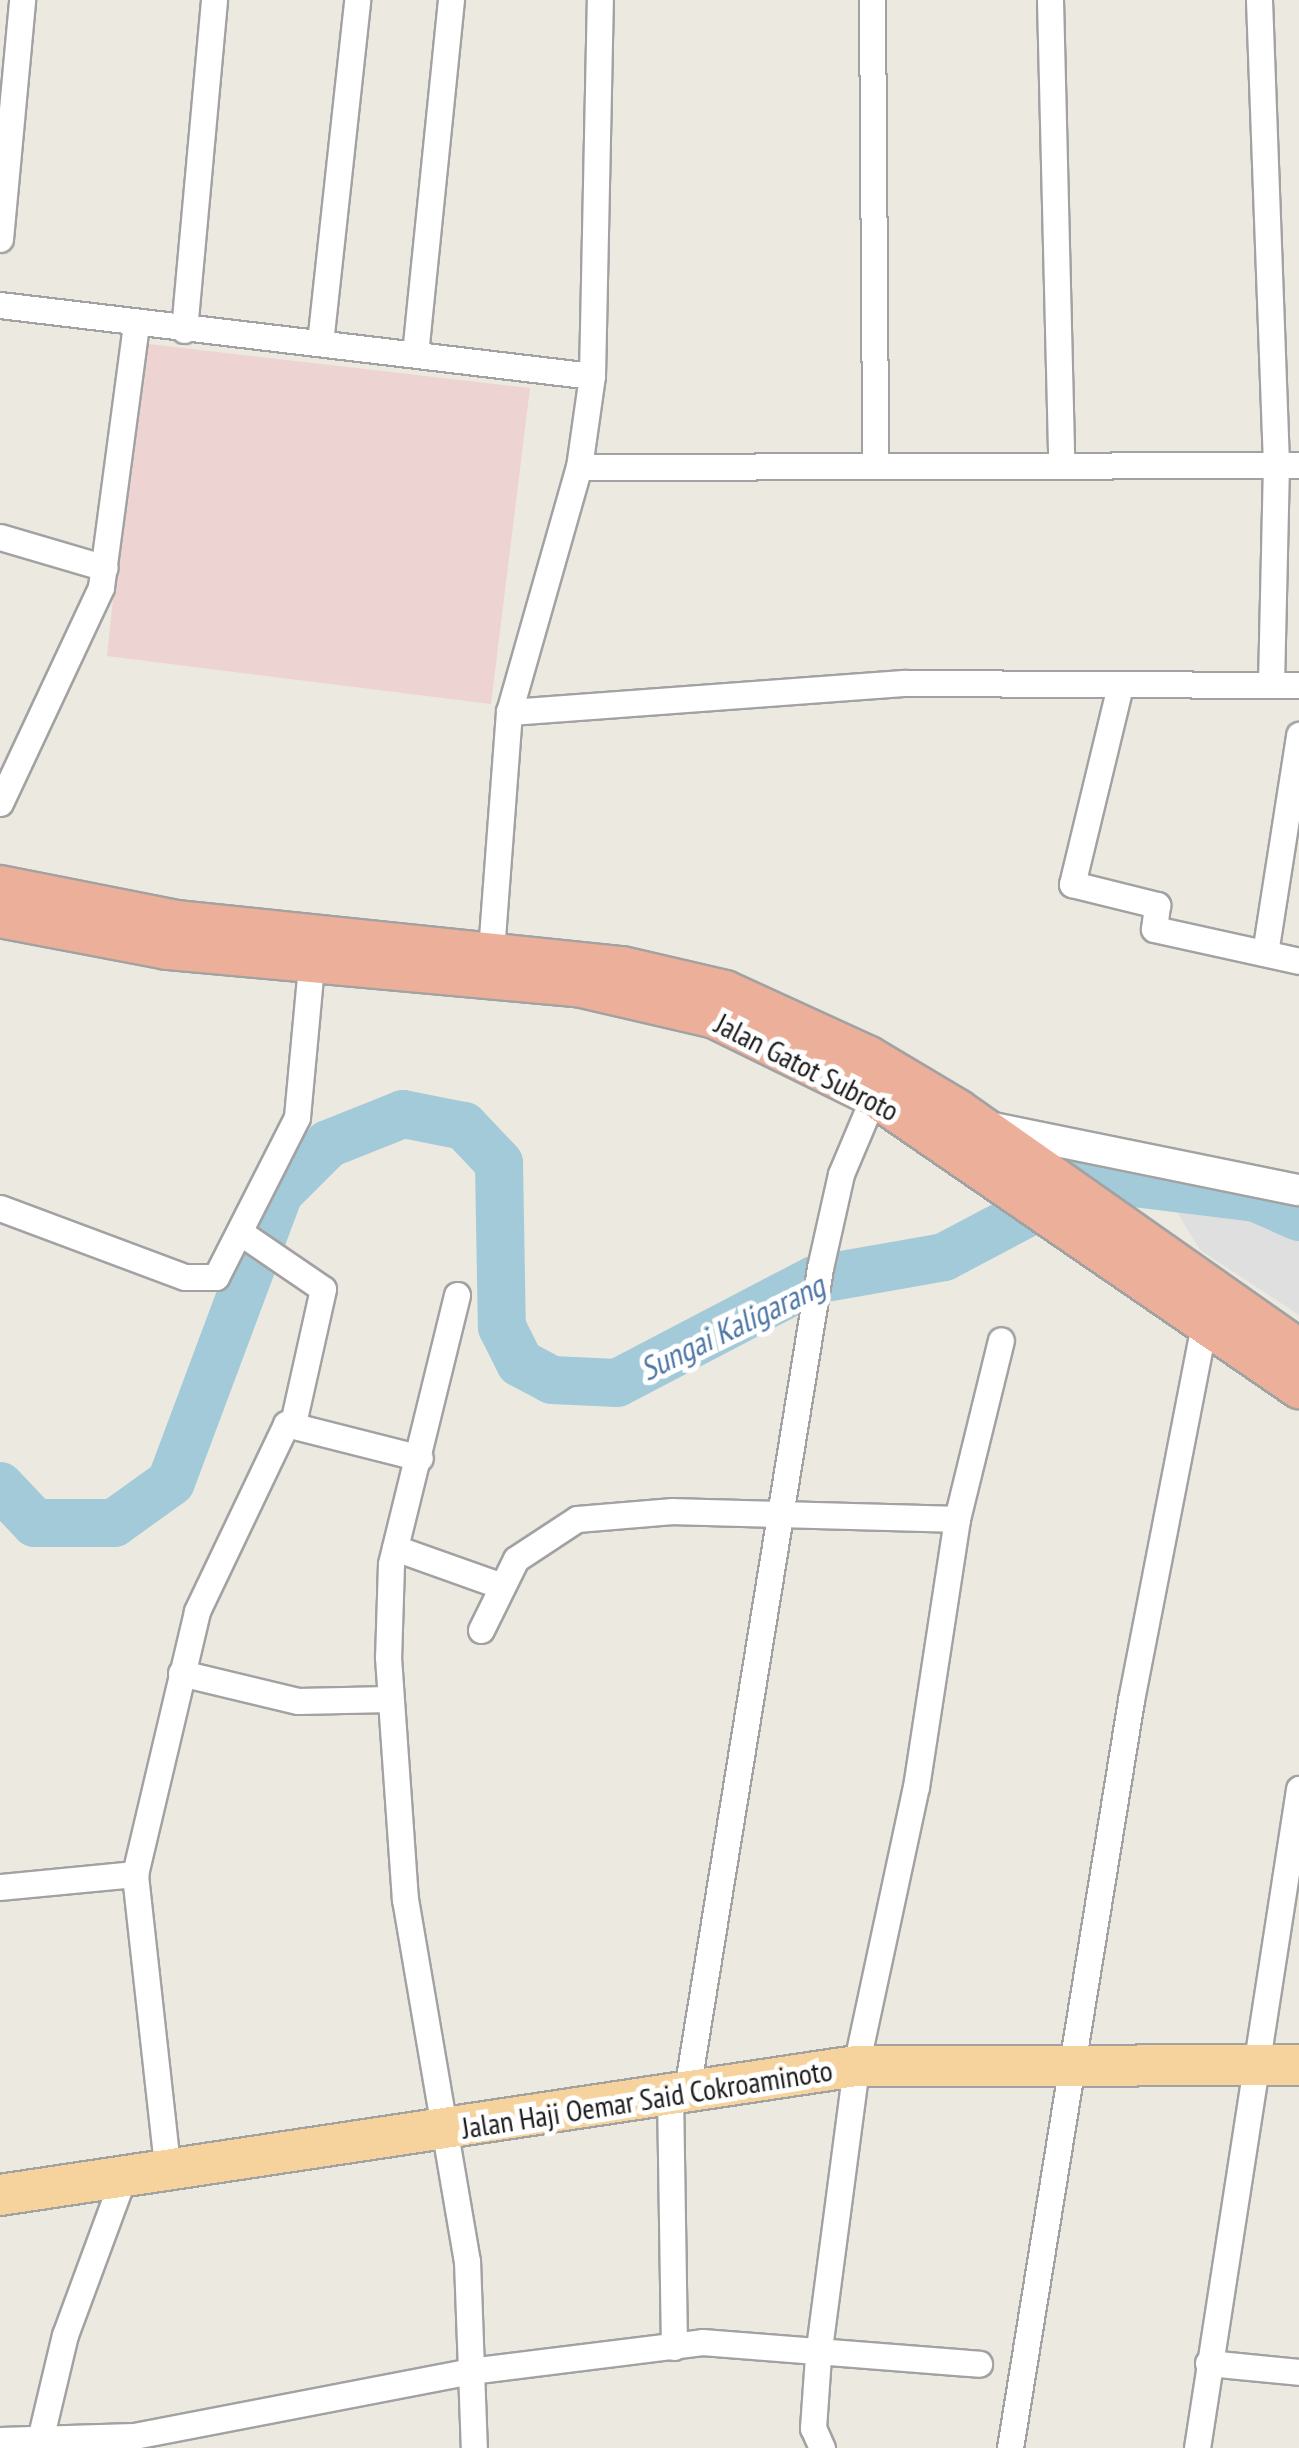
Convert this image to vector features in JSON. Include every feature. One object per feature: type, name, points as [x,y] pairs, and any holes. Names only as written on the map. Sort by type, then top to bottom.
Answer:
[{"type":"highway","name":"Jalan Gatot Subroto","points":[[0,886],[176,921],[622,966],[725,992],[869,1057],[980,1126],[1060,1187],[1204,1324],[1299,1388]]},
{"type":"highway","name":"Jalan Gatot Subroto","points":[[0,916],[126,944],[659,1002],[762,1038],[874,1096],[998,1176],[1299,1350]]},
{"type":"main road","name":"Jalan Haji Oemar Said Cokroaminoto","points":[[0,2195],[122,2181],[856,2066],[1299,2065]]},
{"type":"street","points":[[0,240],[22,0]]},
{"type":"street","points":[[184,330],[214,0]]},
{"type":"street","points":[[320,343],[357,0]]},
{"type":"street","points":[[416,354],[450,0]]},
{"type":"street","points":[[491,951],[510,712],[579,467],[592,376],[600,0]]},
{"type":"street","points":[[872,0],[876,464]]},
{"type":"street","points":[[1050,0],[1061,463]]},
{"type":"street","points":[[1260,0],[1288,465],[1271,684]]},
{"type":"street","points":[[0,304],[136,326],[320,343],[592,376]]},
{"type":"street","points":[[0,803],[105,568],[136,326]]},
{"type":"street","points":[[579,467],[1288,465]]},
{"type":"street","points":[[0,537],[105,568]]},
{"type":"street","points":[[510,712],[904,683],[1299,685]]},
{"type":"street","points":[[1120,686],[1072,884],[1157,905],[1154,928],[1299,960]]},
{"type":"street","points":[[1265,953],[1299,735]]},
{"type":"street","points":[[0,1208],[200,1282],[224,1268],[297,1117],[311,966]]},
{"type":"street","points":[[674,2347],[679,2092],[785,1517],[820,1268],[841,1174],[874,1096]]},
{"type":"street","points":[[980,1126],[1299,1190]]},
{"type":"street","points":[[168,2174],[135,1874],[181,1673],[207,1584],[293,1423],[323,1289],[241,1233]]},
{"type":"street","points":[[457,1295],[395,1548],[390,1699],[405,1898],[438,2132],[467,2261],[474,2448]]},
{"type":"street","points":[[1010,2448],[1071,2066],[1204,1324]]},
{"type":"street","points":[[818,2446],[818,2356],[856,2066],[916,1787],[957,1520],[1001,1340]]},
{"type":"street","points":[[293,1423],[420,1458]]},
{"type":"street","points":[[481,1630],[499,1585],[534,1540],[577,1519],[957,1520]]},
{"type":"street","points":[[395,1548],[499,1585]]},
{"type":"street","points":[[181,1673],[298,1701],[390,1699]]},
{"type":"street","points":[[1196,2448],[1252,2064],[1299,1789]]},
{"type":"street","points":[[0,1887],[135,1874]]},
{"type":"street","points":[[38,2443],[65,2335],[122,2181]]},
{"type":"street","points":[[0,2440],[38,2443],[134,2436],[470,2371],[725,2341],[818,2356],[979,2364]]},
{"type":"street","points":[[1208,2363],[1299,2372]]},
{"type":"shaded area","points":[[140,343],[530,388],[491,704],[107,656]]},
{"type":"shaded area","points":[[1271,1194],[1297,1204],[1287,1231],[1299,1237],[1299,1315],[1200,1250],[1177,1212],[1259,1221]]},
{"type":"waterway","name":"Sungai Kaligarang","points":[[0,1486],[35,1523],[114,1523],[171,1482],[279,1193],[328,1144],[403,1114],[464,1126],[499,1163],[502,1327],[520,1363],[552,1380],[617,1383],[814,1280],[944,1257],[1093,1178],[1256,1198],[1299,1217]]}]
